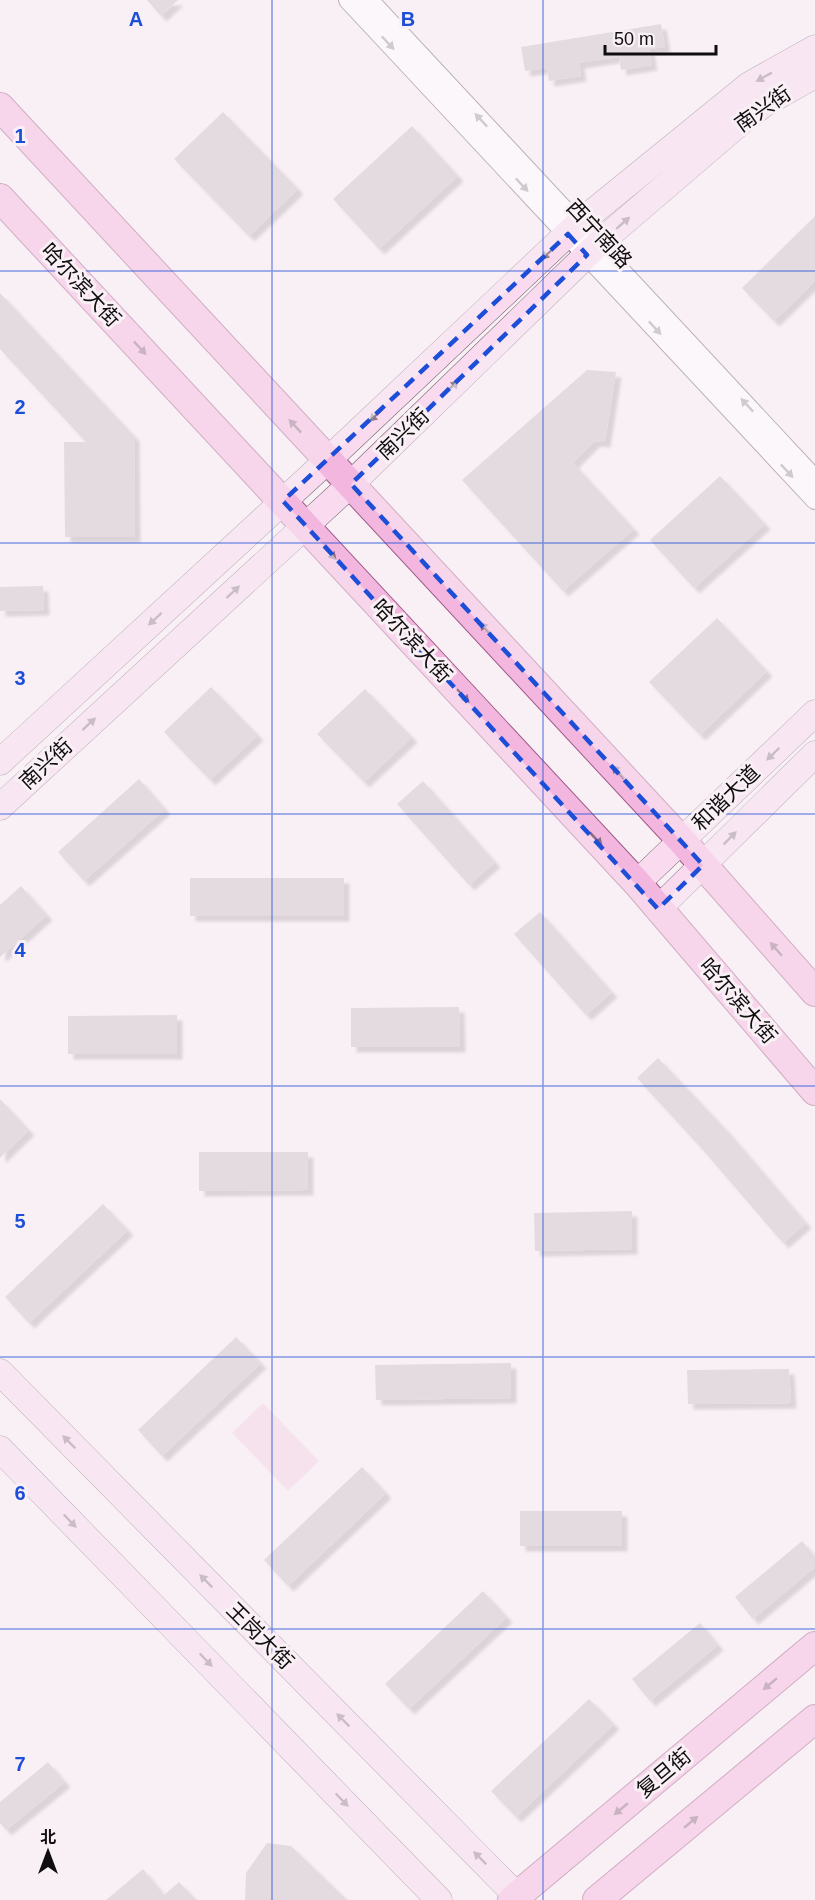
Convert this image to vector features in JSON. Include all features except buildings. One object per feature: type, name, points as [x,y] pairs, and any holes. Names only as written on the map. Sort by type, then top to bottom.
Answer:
[{"type":"main road","points":[[0,107],[682,841],[815,993]]},
{"type":"main road","name":"哈尔滨大街","points":[[0,198],[637,883],[815,1091]]},
{"type":"main road","name":"复旦街","points":[[517,1899],[815,1646]]},
{"type":"main road","points":[[597,1900],[815,1719]]},
{"type":"street","name":"西宁南路","points":[[348,0],[573,229]]},
{"type":"street","name":"西宁南路","points":[[369,0],[815,501]]},
{"type":"street","name":"南兴街","points":[[0,762],[327,461],[573,229],[749,85],[815,48]]},
{"type":"street","name":"南兴街","points":[[0,807],[351,484],[592,250],[743,120],[764,104],[815,75]]},
{"type":"street","name":"西宁南路","points":[[592,250],[815,479]]},
{"type":"street","name":"和谐大道","points":[[637,883],[815,713]]},
{"type":"street","name":"和谐大道","points":[[658,909],[815,754]]},
{"type":"street","name":"王岗大街","points":[[0,1372],[517,1899]]},
{"type":"street","points":[[0,1449],[439,1900]]},
{"type":"highlighted area","points":[[568,234],[587,255],[351,484],[703,865],[658,909],[283,501]]},
{"type":"shaded area","points":[[263,1403],[319,1461],[288,1491],[232,1433]]}]
